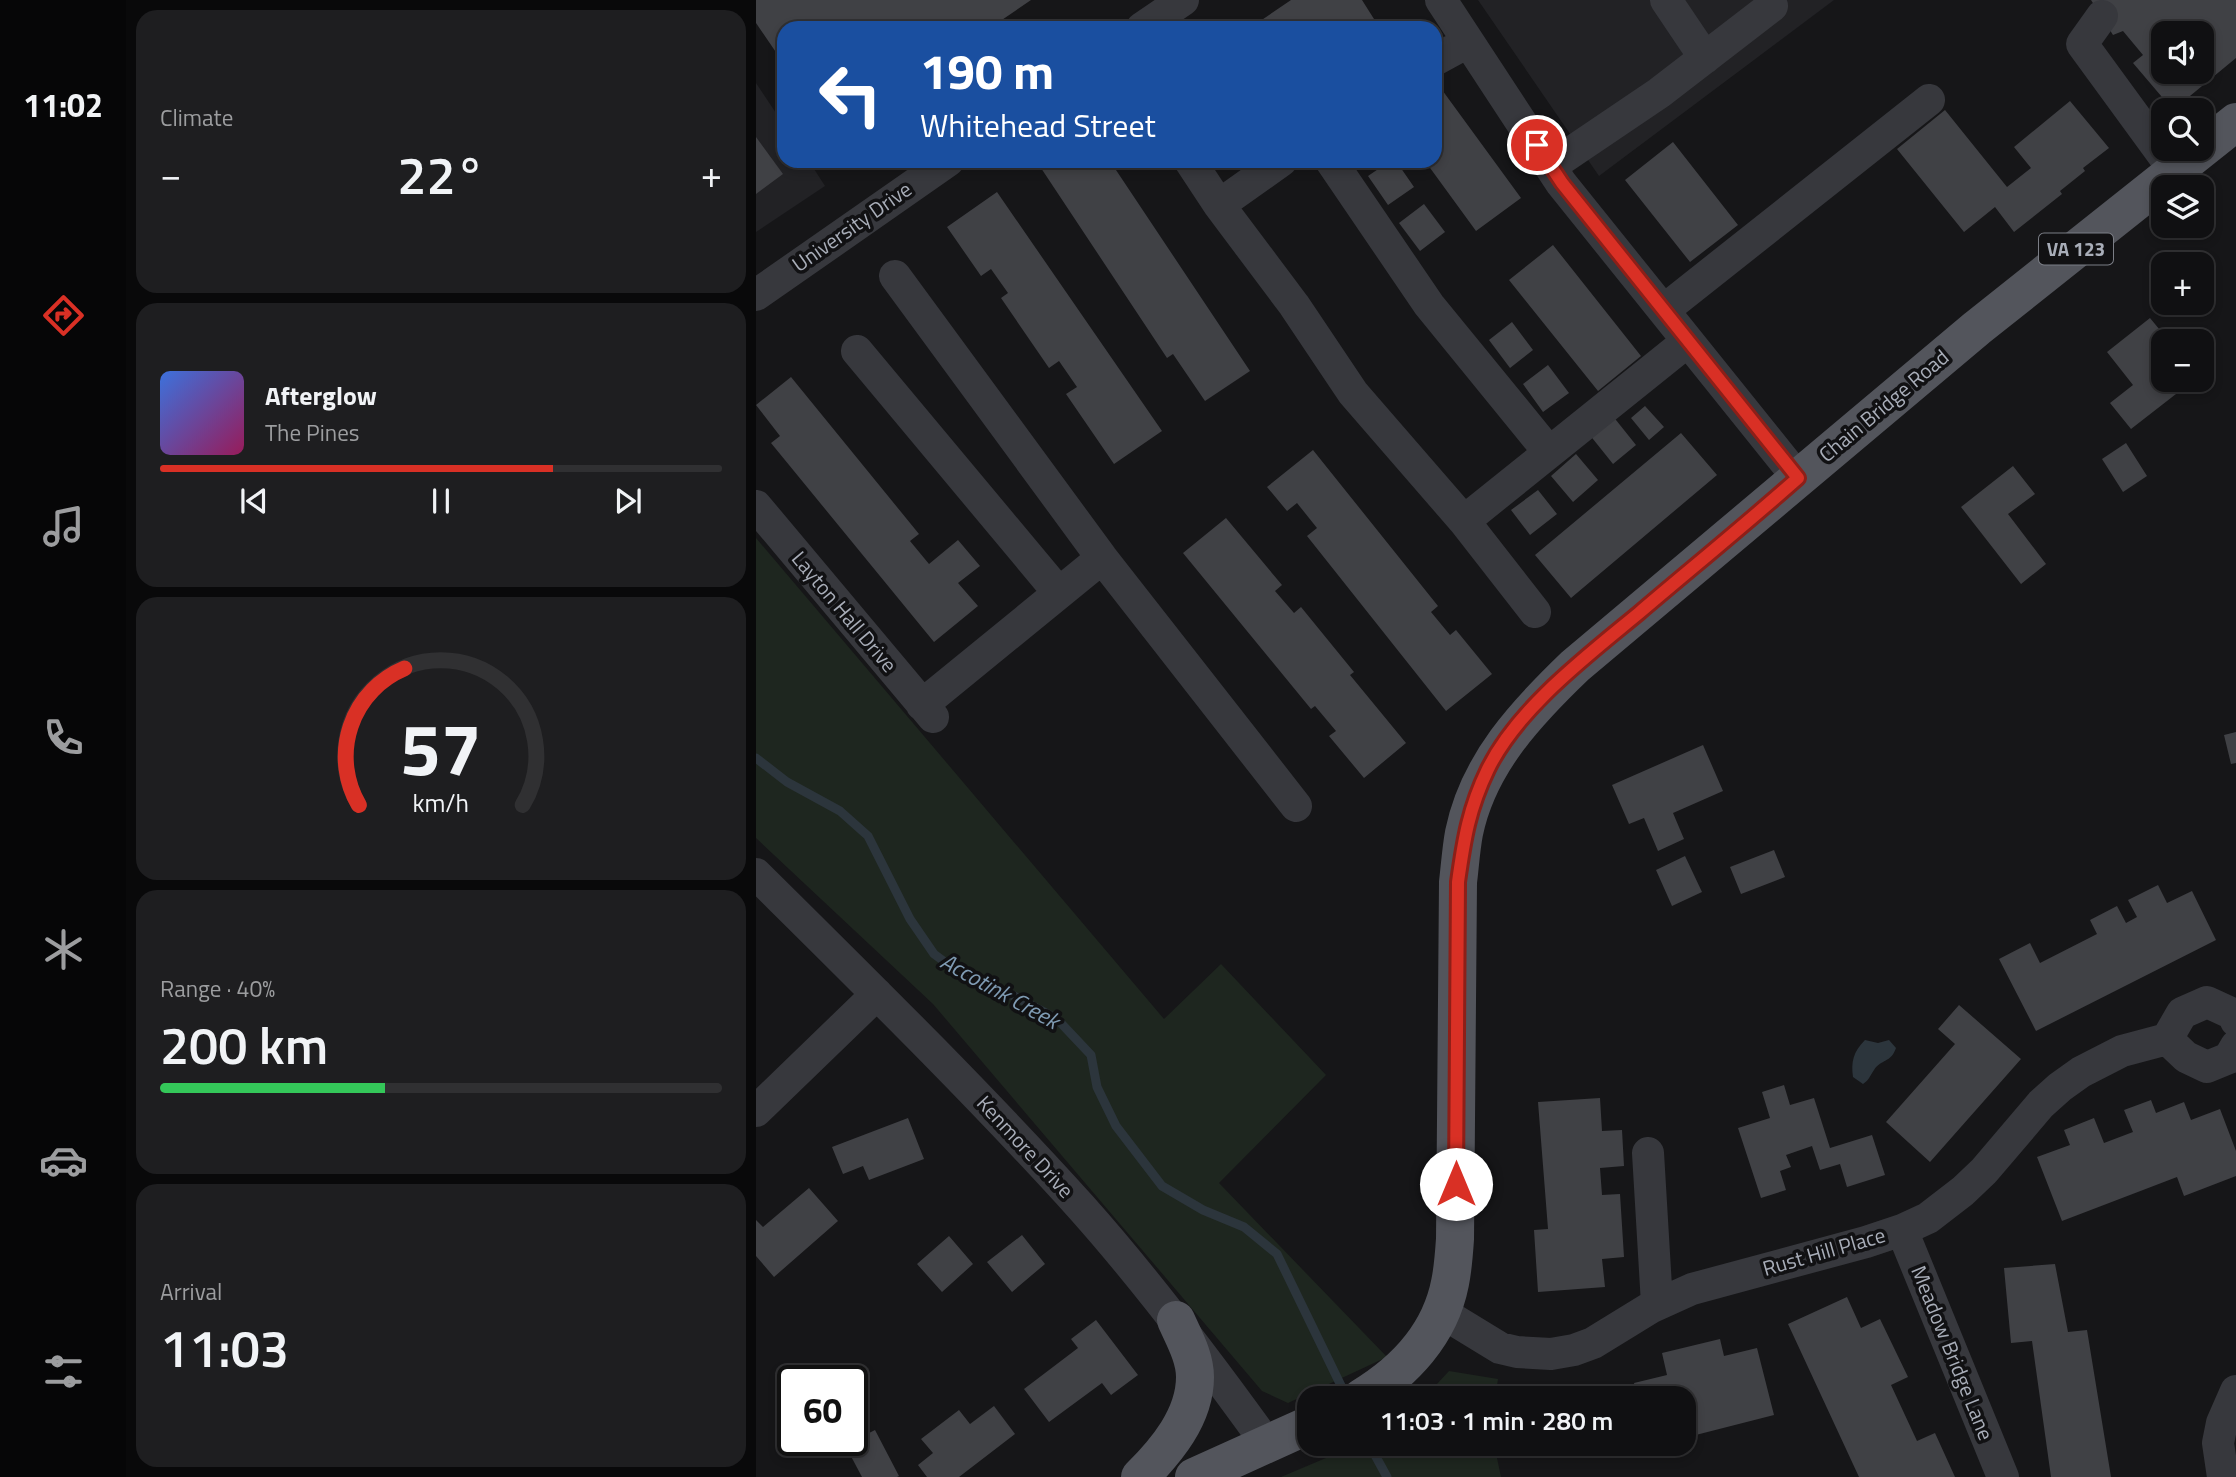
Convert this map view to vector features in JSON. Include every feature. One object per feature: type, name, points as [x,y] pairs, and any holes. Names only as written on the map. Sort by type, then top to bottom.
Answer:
[{"type":"main road","name":"Chain Bridge Road","points":[[1378,1386],[1405,1364],[1429,1337],[1450,1285],[1455,1239],[1458,882],[1464,832],[1474,799],[1489,766],[1507,739],[1535,705],[1575,666],[1977,328],[2236,122]]},
{"type":"main road","points":[[1140,1477],[1179,1432],[1189,1411],[1195,1377],[1189,1349],[1176,1320]]},
{"type":"main road","points":[[1194,1477],[1297,1431]]},
{"type":"street","points":[[1152,21],[1183,0]]},
{"type":"street","points":[[1441,0],[1562,183],[1798,478]]},
{"type":"street","points":[[1666,0],[1705,58]]},
{"type":"street","points":[[1550,166],[1659,93],[1772,6]]},
{"type":"street","points":[[2102,16],[2082,44],[2175,170]]},
{"type":"street","points":[[1442,56],[1468,42]]},
{"type":"street","points":[[1664,310],[1929,100]]},
{"type":"street","name":"University Drive","points":[[756,295],[938,168]]},
{"type":"street","points":[[1195,168],[1219,205],[1294,304],[1353,393],[1464,521],[1535,612]]},
{"type":"street","points":[[1219,205],[1272,168]]},
{"type":"street","points":[[1336,168],[1429,305],[1549,453]]},
{"type":"street","points":[[756,280],[801,262]]},
{"type":"street","points":[[895,276],[1102,558],[1296,806]]},
{"type":"street","points":[[1464,521],[1688,341]]},
{"type":"street","points":[[857,351],[1059,593],[1102,558]]},
{"type":"street","name":"Layton Hall Drive","points":[[756,506],[928,711],[1059,593]]},
{"type":"street","name":"Kenmore Drive","points":[[756,874],[1006,1126],[1082,1208],[1176,1320],[1267,1444]]},
{"type":"street","points":[[756,1111],[877,994]]},
{"type":"street","points":[[2236,1021],[2233,1014],[2207,1002],[2182,1013],[2167,1039],[2186,1057],[2207,1067],[2229,1058],[2236,1046]]},
{"type":"street","name":"Rust Hill Place","points":[[1441,1312],[1500,1348],[1551,1354],[1574,1350],[1593,1343],[1657,1304],[1692,1289],[1902,1230],[1928,1218],[1963,1191],[1984,1171],[2041,1104],[2060,1087],[2081,1072],[2122,1051],[2167,1039]]},
{"type":"street","points":[[1648,1153],[1657,1304]]},
{"type":"street","name":"Meadow Bridge Lane","points":[[1902,1230],[2003,1477]]},
{"type":"street","points":[[2223,1477],[2218,1443],[2222,1423],[2236,1391]]},
{"type":"shaded area","points":[[1478,0],[1834,0],[1599,176]]},
{"type":"shaded area","points":[[756,83],[777,114],[777,168],[813,168],[825,186],[756,232]]},
{"type":"shaded area","points":[[756,538],[1164,1019],[1221,964],[1326,1075],[1219,1183],[1387,1357],[1325,1386],[1297,1386],[1297,1399],[1288,1403],[1262,1391],[933,1004],[756,838]]},
{"type":"shaded area","points":[[1865,1040],[1878,1043],[1889,1040],[1896,1048],[1863,1084],[1853,1077],[1852,1067],[1855,1053]]},
{"type":"shaded area","points":[[1449,1371],[1498,1379],[1497,1386],[1435,1386]]},
{"type":"shaded area","points":[[1331,1456],[1497,1456],[1501,1477],[1281,1477]]},
{"type":"building","points":[[756,0],[1031,0],[1000,21],[777,21],[777,54],[756,23]]},
{"type":"building","points":[[1291,0],[1362,0],[1374,19],[1371,21],[1260,21]]},
{"type":"building","points":[[2091,0],[2236,0],[2236,58],[2214,76],[2214,21],[2151,21],[2151,84],[2204,84],[2188,98],[2163,98],[2133,63],[2143,55],[2123,31],[2113,35]]},
{"type":"building","points":[[1442,90],[1521,198],[1476,231],[1430,168],[1442,168]]},
{"type":"building","points":[[2070,101],[2109,148],[2083,168],[2085,171],[2060,191],[2062,194],[2014,232],[1995,207],[1964,232],[1897,149],[1945,110],[2007,187],[2031,168],[2014,147]]},
{"type":"building","points":[[756,137],[783,174],[756,194]]},
{"type":"building","points":[[1673,142],[1738,225],[1690,262],[1625,180]]},
{"type":"building","points":[[1041,168],[1115,168],[1250,371],[1205,401],[1173,354],[1167,358]]},
{"type":"building","points":[[1380,168],[1401,168],[1414,187],[1388,205],[1368,176]]},
{"type":"building","points":[[997,192],[1162,431],[1114,464],[1066,394],[1077,387],[1059,361],[1049,368],[1001,298],[1008,293],[991,269],[981,276],[947,227]]},
{"type":"building","points":[[1424,204],[1445,232],[1420,251],[1399,223]]},
{"type":"building","points":[[1553,245],[1641,356],[1598,391],[1509,280]]},
{"type":"building","points":[[2150,318],[2159,329],[2151,329],[2151,392],[2179,392],[2131,429],[2110,403],[2133,385],[2107,352]]},
{"type":"building","points":[[1512,322],[1533,350],[1510,368],[1489,340]]},
{"type":"building","points":[[1548,365],[1569,393],[1543,412],[1523,384]]},
{"type":"building","points":[[791,377],[919,534],[910,541],[929,564],[958,540],[980,566],[958,583],[978,606],[934,642],[771,443],[780,436],[756,405]]},
{"type":"building","points":[[1645,406],[1664,427],[1649,440],[1631,418]]},
{"type":"building","points":[[1612,415],[1636,445],[1613,464],[1589,434]]},
{"type":"building","points":[[1681,433],[1717,475],[1571,598],[1535,555]]},
{"type":"building","points":[[2126,443],[2147,476],[2123,492],[2102,459]]},
{"type":"building","points":[[1313,450],[1438,606],[1431,612],[1450,635],[1456,630],[1492,674],[1446,711],[1307,536],[1317,528],[1297,503],[1287,511],[1267,487]]},
{"type":"building","points":[[1576,454],[1598,480],[1573,502],[1551,476]]},
{"type":"building","points":[[2013,466],[2035,494],[2008,514],[2046,564],[2021,584],[1961,507]]},
{"type":"building","points":[[1538,490],[1557,514],[1530,535],[1511,510]]},
{"type":"building","points":[[1226,518],[1282,585],[1275,591],[1294,613],[1301,607],[1354,672],[1350,675],[1406,743],[1364,778],[1329,736],[1336,731],[1315,706],[1311,709],[1183,553]]},
{"type":"building","points":[[2236,732],[2236,763],[2231,764],[2224,735]]},
{"type":"building","points":[[1703,745],[1723,791],[1673,813],[1684,839],[1658,851],[1644,818],[1629,824],[1612,785]]},
{"type":"building","points":[[1774,850],[1785,877],[1741,894],[1730,867]]},
{"type":"building","points":[[1685,856],[1702,892],[1672,906],[1656,870]]},
{"type":"building","points":[[2158,885],[2167,903],[2192,891],[2216,940],[2036,1031],[1999,959],[2030,943],[2040,963],[2097,934],[2090,920],[2117,906],[2126,923],[2137,917],[2128,900]]},
{"type":"building","points":[[1959,1005],[2021,1059],[1930,1162],[1886,1122],[1955,1044],[1938,1029]]},
{"type":"building","points":[[1784,1085],[1790,1105],[1814,1098],[1830,1148],[1872,1135],[1885,1175],[1847,1187],[1840,1164],[1820,1170],[1812,1146],[1786,1155],[1791,1167],[1780,1171],[1786,1190],[1761,1198],[1738,1128],[1770,1118],[1762,1092]]},
{"type":"building","points":[[1600,1098],[1602,1131],[1622,1130],[1624,1166],[1600,1168],[1602,1195],[1620,1194],[1624,1257],[1602,1259],[1605,1287],[1538,1292],[1534,1230],[1548,1229],[1538,1102]]},
{"type":"building","points":[[2151,1100],[2156,1113],[2184,1102],[2191,1120],[2220,1109],[2236,1151],[2236,1176],[2184,1196],[2177,1177],[2062,1221],[2037,1157],[2070,1145],[2064,1130],[2094,1118],[2104,1143],[2133,1132],[2124,1110]]},
{"type":"building","points":[[908,1118],[924,1159],[869,1180],[863,1166],[843,1174],[832,1147]]},
{"type":"building","points":[[809,1188],[838,1221],[774,1277],[756,1256],[756,1220],[763,1227]]},
{"type":"building","points":[[1022,1235],[1045,1264],[1012,1292],[987,1262]]},
{"type":"building","points":[[949,1236],[973,1264],[942,1292],[917,1264]]},
{"type":"building","points":[[2055,1264],[2068,1332],[2087,1330],[2111,1477],[2051,1477],[2032,1341],[2011,1343],[2004,1268]]},
{"type":"building","points":[[1847,1297],[1861,1328],[1880,1319],[1908,1377],[1891,1385],[1917,1441],[1935,1433],[1955,1477],[1859,1477],[1788,1324]]},
{"type":"building","points":[[1096,1320],[1138,1375],[1111,1395],[1102,1383],[1049,1422],[1024,1389],[1078,1348],[1071,1339]]},
{"type":"building","points":[[1720,1339],[1724,1356],[1757,1348],[1774,1415],[1696,1435],[1696,1386],[1635,1386],[1634,1383],[1667,1375],[1662,1353]]},
{"type":"building","points":[[994,1406],[1015,1434],[959,1477],[927,1477],[918,1465],[933,1453],[921,1439],[959,1410],[970,1424]]},
{"type":"building","points":[[875,1430],[899,1476],[862,1477],[851,1456],[868,1456],[868,1434]]},
{"type":"waterway","name":"Accotink Creek","points":[[756,758],[787,782],[840,811],[868,836],[910,919],[934,954],[961,974],[1014,996],[1057,1019],[1091,1055],[1097,1087],[1116,1126],[1162,1186],[1203,1210],[1244,1227],[1277,1254],[1341,1386]]},
{"type":"waterway","name":"Accotink Creek","points":[[1376,1456],[1387,1477]]},
{"type":"route","points":[[1456,1184],[1458,882],[1464,832],[1474,799],[1489,766],[1535,705],[1575,666],[1798,478],[1562,183],[1537,145]]}]
